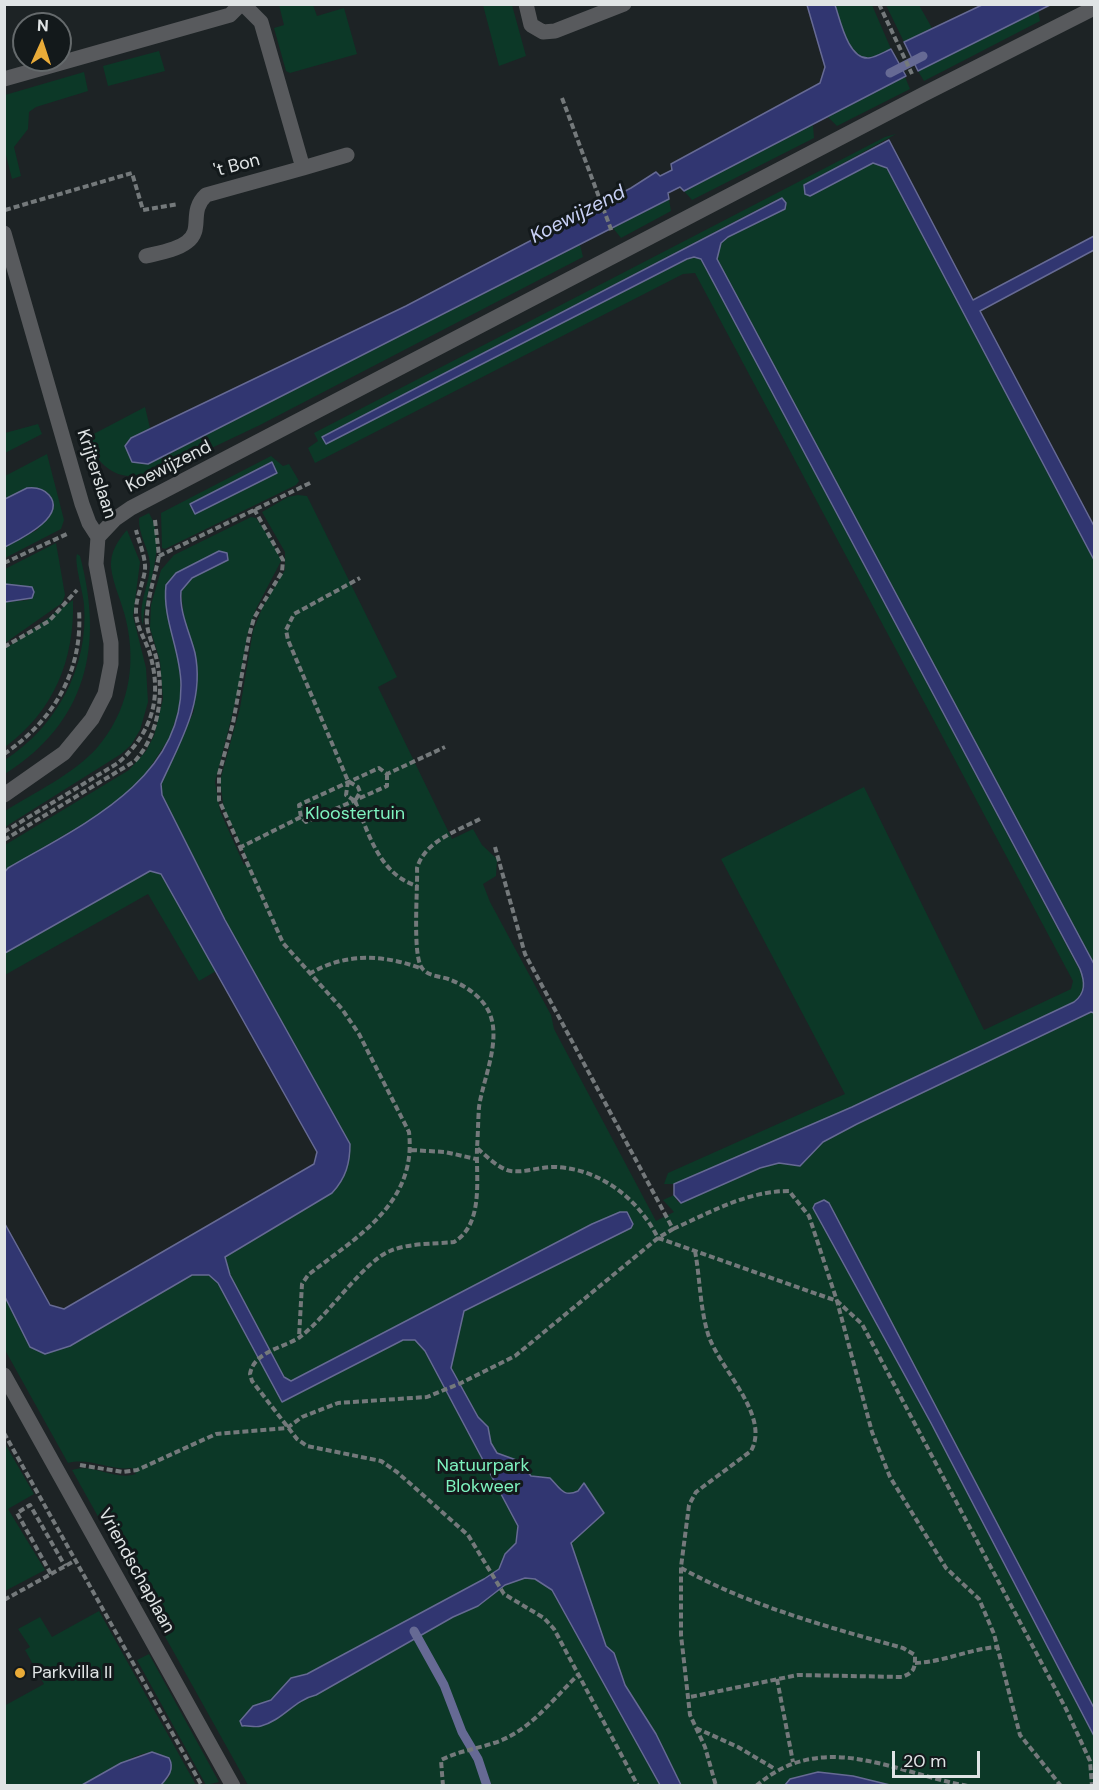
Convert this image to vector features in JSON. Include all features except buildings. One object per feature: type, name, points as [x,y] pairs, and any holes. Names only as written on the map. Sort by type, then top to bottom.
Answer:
[{"type":"street","points":[[4,79],[230,15],[242,4],[261,22],[303,168]]},
{"type":"street","points":[[526,4],[531,25],[543,32],[555,31],[624,4]]},
{"type":"street","name":"Koewijzend","points":[[98,537],[116,519],[152,498],[924,94],[1095,8]]},
{"type":"street","name":"'t Bon","points":[[146,256],[188,241],[195,231],[195,211],[199,202],[206,195],[347,156]]},
{"type":"street","name":"Krijterslaan","points":[[4,233],[82,504],[89,523],[98,537],[96,564],[111,643],[111,664],[105,694],[92,719],[64,753],[4,795]]},
{"type":"street","name":"Vriendschaplaan","points":[[4,1375],[233,1785]]},
{"type":"path","points":[[879,4],[914,76]]},
{"type":"path","points":[[562,98],[613,233]]},
{"type":"path","points":[[4,210],[132,173],[143,210],[160,205],[199,202]]},
{"type":"path","points":[[152,498],[159,556],[312,483]]},
{"type":"path","points":[[254,509],[280,550],[283,560],[282,572],[254,618],[233,723],[219,774],[219,800],[283,943],[342,1009],[359,1034],[409,1132],[411,1150],[407,1176],[390,1205],[368,1227],[308,1275],[302,1284],[298,1338]]},
{"type":"path","points":[[4,563],[45,544]]},
{"type":"path","points":[[360,578],[294,614],[286,630],[288,640],[348,781],[346,795],[356,801],[377,853],[386,866],[405,882],[418,886]]},
{"type":"path","points":[[4,646],[49,621],[77,591],[79,635],[59,700],[36,727],[4,754]]},
{"type":"path","points":[[387,774],[445,747]]},
{"type":"path","points":[[379,768],[387,774],[387,786],[306,822],[301,817],[299,805],[379,768]]},
{"type":"path","points":[[348,781],[358,787],[360,792],[356,801]]},
{"type":"path","points":[[239,848],[301,817]]},
{"type":"path","points":[[421,968],[417,946],[417,868],[427,850],[434,844],[480,819]]},
{"type":"path","points":[[495,847],[525,954],[673,1229]]},
{"type":"path","points":[[309,974],[337,961],[374,957],[421,968],[428,973],[451,979],[480,998],[489,1012],[492,1024],[492,1045],[479,1107],[475,1214],[471,1228],[462,1238],[454,1242],[390,1250],[375,1260],[327,1314],[298,1338],[257,1360],[251,1366],[252,1381],[287,1428],[307,1446],[381,1461],[454,1520],[468,1535],[504,1594],[544,1618],[554,1629],[638,1785]]},
{"type":"path","points":[[477,1148],[511,1171],[555,1167],[573,1169],[596,1177],[627,1195],[649,1220],[658,1238],[837,1301],[862,1324],[1036,1650],[1090,1761],[1092,1785]]},
{"type":"path","points":[[411,1150],[445,1152],[476,1159]]},
{"type":"path","points":[[58,1471],[84,1464],[123,1472],[137,1470],[216,1434],[287,1428],[303,1417],[338,1403],[427,1397],[515,1356],[658,1238],[673,1229],[746,1197],[770,1191],[789,1191],[809,1215],[837,1301],[872,1432],[890,1477],[946,1568],[979,1599],[997,1647],[1020,1735],[1061,1785]]},
{"type":"path","points":[[695,1250],[708,1334],[747,1404],[754,1420],[756,1442],[751,1451],[696,1492],[689,1504],[681,1567],[681,1635],[690,1697],[690,1715],[712,1767],[716,1785]]},
{"type":"path","points":[[4,1433],[202,1785]]},
{"type":"path","points":[[51,1574],[17,1513],[24,1509],[30,1506],[65,1566]]},
{"type":"path","points":[[4,1600],[76,1560]]},
{"type":"path","points":[[681,1567],[706,1581],[773,1608],[903,1648],[915,1655],[911,1674],[890,1679],[826,1675],[777,1679],[690,1697]]},
{"type":"path","points":[[915,1663],[933,1663],[982,1648],[997,1647]]},
{"type":"path","points":[[443,1785],[441,1760],[458,1751],[509,1736],[525,1726],[578,1675]]},
{"type":"path","points":[[777,1679],[793,1762]]},
{"type":"path","points":[[695,1728],[738,1747],[775,1769]]},
{"type":"path","points":[[756,1785],[775,1769],[793,1762],[807,1758],[843,1756],[968,1785]]},
{"type":"green space","points":[[279,5],[313,5],[317,16],[344,8],[357,54],[290,73],[286,71],[274,28],[284,25]]},
{"type":"green space","points":[[483,5],[512,5],[526,56],[499,66]]},
{"type":"green space","points":[[835,5],[872,5],[891,49],[869,58],[856,53],[846,38]]},
{"type":"green space","points":[[886,5],[919,5],[932,28],[904,42]]},
{"type":"green space","points":[[1038,10],[1040,21],[924,81],[918,71]]},
{"type":"green space","points":[[159,51],[165,71],[108,86],[103,66]]},
{"type":"green space","points":[[84,72],[88,91],[36,107],[29,112],[28,129],[14,147],[21,176],[12,179],[5,151],[5,95]]},
{"type":"green space","points":[[905,77],[910,89],[837,126],[828,117]]},
{"type":"green space","points":[[813,125],[814,138],[692,200],[684,191]]},
{"type":"green space","points":[[896,134],[804,185],[811,195],[873,163],[887,168],[1094,553],[1094,978],[717,259],[721,243],[728,237],[785,209],[778,199],[322,437],[323,439],[688,259],[694,257],[701,259],[1085,980],[1081,995],[1074,1002],[852,1107],[674,1184],[664,1184],[668,1173],[845,1094],[721,859],[864,787],[984,1030],[1071,989],[1073,981],[695,273],[683,274],[315,463],[308,448],[318,441],[314,433],[885,137]]},
{"type":"green space","points":[[669,199],[671,211],[621,238],[613,228]]},
{"type":"green space","points":[[580,245],[583,257],[260,425],[161,472],[159,470],[135,476],[115,472],[99,459],[86,438],[145,407],[150,428],[131,438],[125,446],[132,462],[148,464]]},
{"type":"green space","points":[[38,424],[42,434],[5,453],[5,433]]},
{"type":"green space","points":[[47,454],[64,520],[61,529],[5,558],[5,547],[37,530],[50,512],[27,488],[5,499],[5,476]]},
{"type":"green space","points":[[271,456],[283,466],[289,464],[299,481],[296,485],[165,549],[162,548],[161,513]]},
{"type":"green space","name":"Natuurpark Blokweer","points":[[307,496],[397,677],[378,687],[452,839],[473,829],[482,845],[497,859],[496,876],[483,884],[490,902],[551,1015],[554,1029],[656,1221],[674,1212],[663,1200],[674,1195],[678,1202],[801,1152],[808,1157],[823,1142],[857,1124],[1091,1012],[1094,1013],[1094,1708],[891,1325],[1094,1720],[1094,1785],[248,1785],[72,1470],[80,1468],[128,1476],[136,1474],[132,1468],[116,1468],[84,1462],[68,1463],[5,1350],[4,1297],[32,1347],[45,1354],[68,1347],[336,1183],[187,892],[206,883],[162,795],[161,784],[194,711],[181,591],[192,578],[228,560],[227,553],[176,573],[181,702],[170,737],[145,775],[124,796],[95,817],[8,868],[4,873],[5,845],[129,770],[146,751],[154,736],[163,699],[160,661],[150,628],[151,605],[161,570],[174,555],[251,517],[256,518],[273,543],[281,561],[256,609],[248,632],[238,692],[215,782],[220,811],[244,865],[249,863],[224,809],[220,781],[240,708],[253,631],[263,606],[285,570],[285,552],[262,512],[288,497]]},
{"type":"green space","points":[[149,513],[155,526],[157,539],[143,625],[142,610],[150,564],[140,530],[139,518]]},
{"type":"green space","points":[[127,530],[140,562],[133,616],[146,668],[148,702],[140,730],[131,745],[121,754],[5,827],[5,811],[76,767],[96,749],[116,720],[127,688],[130,655],[124,613],[111,562],[115,547]]},
{"type":"green space","points":[[56,543],[65,595],[62,603],[5,643],[5,602],[29,600],[12,584],[5,584],[5,569]]},
{"type":"green space","points":[[77,554],[80,556],[87,589],[90,621],[88,651],[82,679],[71,706],[55,731],[33,753],[5,774],[5,760],[40,730],[66,693],[75,672],[84,627],[84,604]]},
{"type":"green space","points":[[73,600],[70,643],[58,683],[36,718],[5,747],[5,649]]},
{"type":"green space","points":[[150,871],[161,874],[216,971],[199,981],[148,894],[5,975],[4,953]]},
{"type":"green space","points":[[4,1442],[34,1494],[8,1509],[45,1570],[5,1591]]},
{"type":"green space","points":[[99,1611],[196,1785],[161,1785],[170,1776],[170,1764],[162,1755],[151,1753],[139,1755],[80,1785],[52,1787],[5,1785],[4,1706],[44,1684],[25,1650],[30,1647],[18,1629],[40,1617],[52,1637]]},
{"type":"green space","points":[[149,1654],[219,1782],[206,1785],[137,1660]]},
{"type":"shaded area","points":[[984,4],[1050,5],[918,71],[904,42]]},
{"type":"shaded area","points":[[807,5],[835,5],[846,38],[856,53],[869,58],[891,49],[906,76],[684,191],[680,187],[668,193],[669,199],[148,464],[132,462],[125,446],[131,438],[406,306],[631,188],[656,172],[660,176],[672,170],[671,164],[820,83],[825,67]]},
{"type":"shaded area","points":[[889,140],[973,300],[1094,236],[1094,250],[980,311],[1094,526],[1094,560],[887,168],[873,163],[810,196],[805,194],[804,185]]},
{"type":"shaded area","points":[[782,198],[786,203],[785,209],[728,237],[721,243],[717,259],[1094,964],[1094,1013],[1091,1012],[857,1124],[823,1142],[800,1166],[779,1163],[760,1168],[681,1203],[674,1195],[674,1184],[852,1107],[1074,1002],[1081,995],[1083,987],[1080,969],[701,259],[694,257],[687,259],[326,444],[322,437]]},
{"type":"shaded area","points":[[272,462],[277,473],[195,514],[190,504]]},
{"type":"shaded area","points":[[27,488],[39,488],[47,493],[53,503],[52,511],[39,527],[5,547],[5,499]]},
{"type":"shaded area","points":[[219,551],[227,553],[228,560],[192,578],[181,591],[183,615],[195,653],[197,688],[183,737],[161,784],[162,795],[225,920],[350,1144],[346,1170],[341,1182],[332,1193],[225,1257],[230,1275],[284,1377],[291,1381],[592,1224],[620,1212],[627,1212],[633,1224],[631,1228],[464,1311],[451,1368],[478,1417],[488,1427],[491,1443],[497,1453],[519,1461],[531,1476],[550,1478],[565,1493],[578,1491],[584,1483],[604,1513],[571,1543],[606,1646],[614,1653],[625,1685],[656,1734],[681,1785],[660,1785],[552,1590],[535,1579],[525,1578],[505,1585],[478,1606],[453,1617],[316,1695],[301,1701],[269,1723],[259,1727],[242,1726],[240,1721],[253,1706],[271,1700],[291,1678],[307,1674],[484,1579],[499,1569],[505,1554],[516,1543],[518,1526],[425,1351],[415,1340],[403,1340],[282,1402],[218,1283],[209,1275],[192,1275],[70,1346],[45,1354],[30,1347],[5,1297],[5,1224],[50,1305],[64,1309],[314,1164],[317,1152],[161,874],[150,871],[5,953],[4,873],[8,868],[65,836],[121,797],[145,774],[164,748],[177,719],[181,685],[165,598],[166,585],[176,573]]},
{"type":"shaded area","points":[[5,584],[32,587],[34,592],[32,598],[5,602]]},
{"type":"shaded area","points":[[824,1200],[829,1203],[1094,1708],[1094,1736],[931,1423],[813,1208],[815,1204]]},
{"type":"shaded area","points":[[152,1752],[169,1758],[171,1762],[170,1773],[161,1785],[82,1785],[121,1763]]},
{"type":"shaded area","points":[[818,1772],[853,1776],[890,1785],[785,1785],[790,1779]]},
{"type":"waterway","name":"Koewijzend","points":[[890,73],[923,56]]},
{"type":"waterway","points":[[414,1631],[444,1685],[462,1732],[478,1759],[487,1786]]},
{"type":"place","name":"Parkvilla II","points":[[20,1673]]},
{"type":"park label","name":"Kloostertuin","points":[[355,814]]}]
